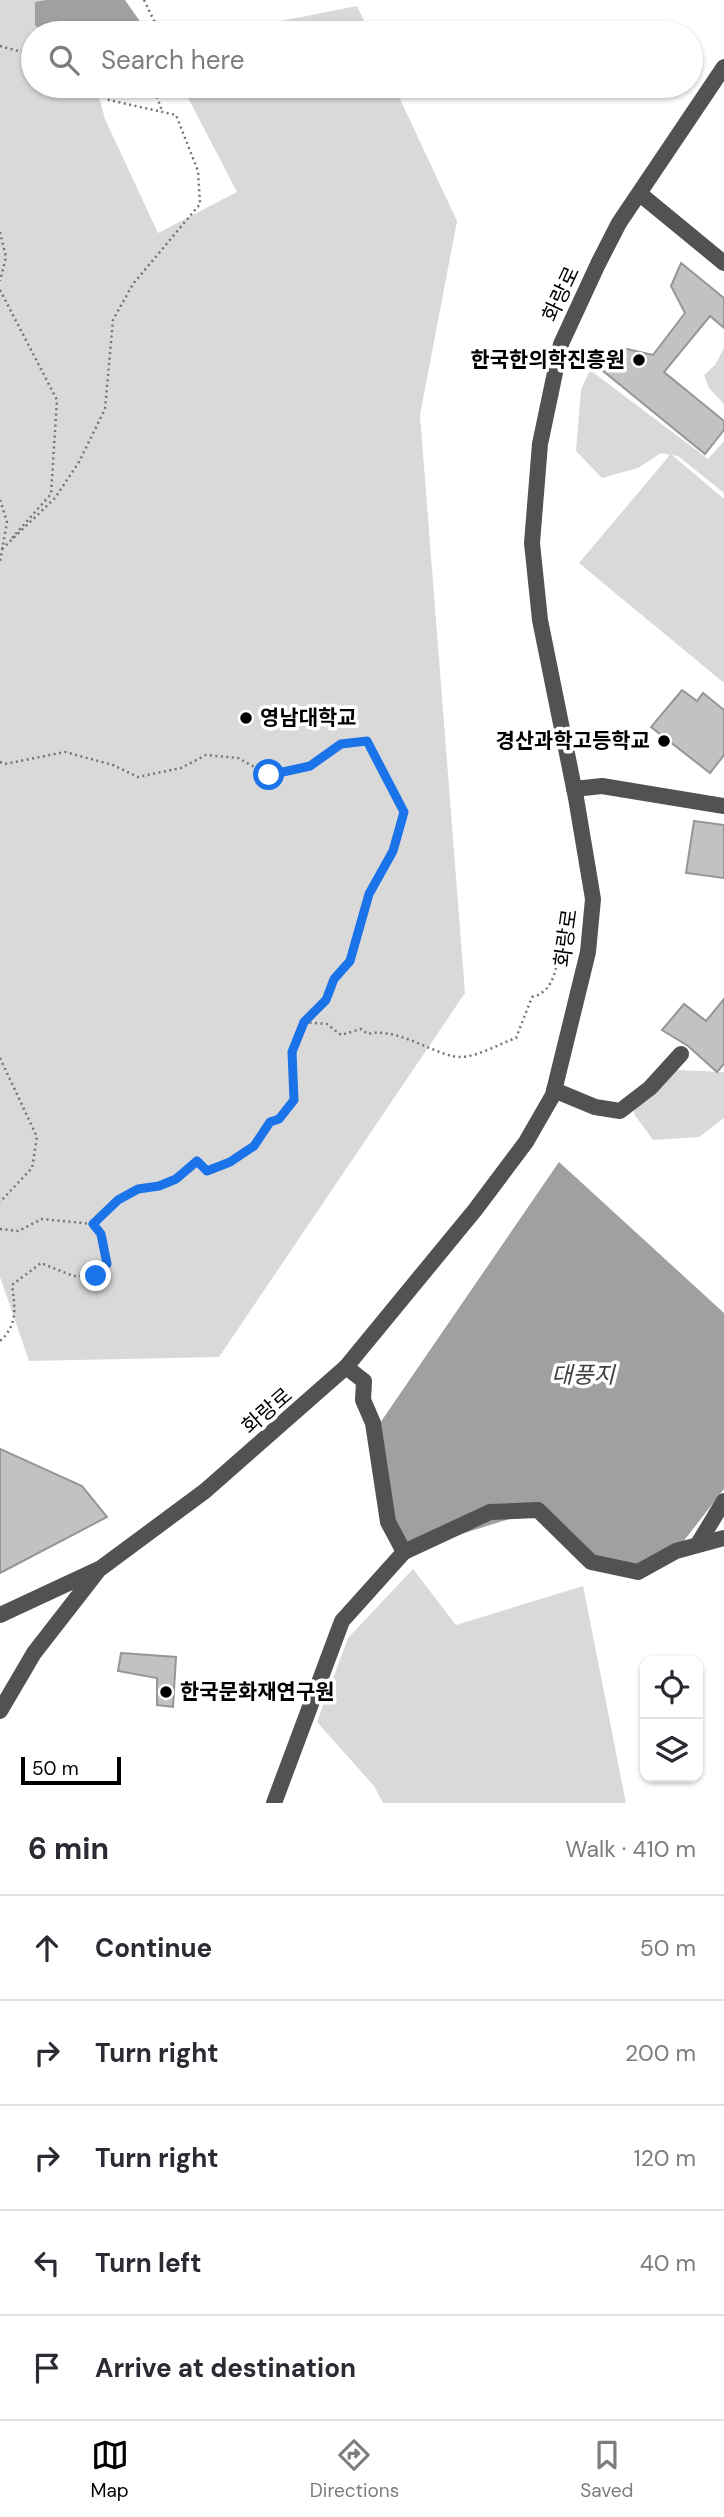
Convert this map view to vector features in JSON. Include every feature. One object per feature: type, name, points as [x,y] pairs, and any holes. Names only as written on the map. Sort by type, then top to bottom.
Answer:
[{"type":"street","name":"화랑로","points":[[0,1615],[101,1568],[205,1491],[346,1367],[475,1210],[526,1143],[554,1090],[588,952],[593,899],[540,620],[532,543],[540,444],[561,344],[619,223],[724,67]]},
{"type":"street","points":[[640,194],[724,263]]},
{"type":"street","points":[[574,789],[602,786],[724,806]]},
{"type":"street","points":[[554,1090],[595,1107],[620,1111],[650,1088],[681,1054]]},
{"type":"street","points":[[346,1367],[364,1381],[363,1400],[373,1423],[388,1522],[404,1552]]},
{"type":"street","points":[[698,1544],[724,1501]]},
{"type":"street","points":[[274,1803],[342,1621],[404,1552],[490,1511],[538,1510],[591,1562],[638,1572],[676,1551],[724,1538]]},
{"type":"street","points":[[0,1711],[41,1644],[101,1568]]},
{"type":"path","points":[[144,0],[154,21]]},
{"type":"path","points":[[0,47],[21,51]]},
{"type":"path","points":[[2,549],[55,498],[79,462],[105,409],[113,320],[133,284],[201,204],[198,171],[176,115],[106,98]]},
{"type":"path","points":[[157,98],[162,111]]},
{"type":"path","points":[[0,232],[6,257],[0,281]]},
{"type":"path","points":[[0,290],[57,400],[51,494],[2,549]]},
{"type":"path","points":[[0,500],[7,522],[0,562]]},
{"type":"path","points":[[0,522],[7,522]]},
{"type":"path","points":[[0,762],[5,764],[65,752],[113,765],[138,777],[181,768],[205,755],[238,758],[269,775],[310,766],[341,744],[367,741],[404,812],[393,851],[369,894],[350,961],[334,979],[326,1000],[304,1022],[292,1052],[294,1100],[279,1119],[270,1122],[254,1146],[230,1162],[207,1171],[197,1161],[176,1179],[159,1186],[138,1189],[118,1200],[93,1224]]},
{"type":"path","points":[[304,1022],[327,1024],[341,1035],[361,1030],[368,1034],[381,1030],[454,1057],[470,1055],[516,1038],[532,998],[543,995],[551,984],[560,948],[559,936],[565,922]]},
{"type":"path","points":[[0,1058],[37,1137],[33,1168],[0,1202]]},
{"type":"path","points":[[0,1229],[18,1231],[42,1219],[93,1224],[101,1234],[107,1264],[96,1276],[74,1276],[41,1263],[21,1276],[12,1285],[16,1311],[11,1331],[0,1342]]},
{"type":"shaded area","name":"영남대학교","points":[[0,0],[55,0],[65,21],[21,21],[21,98],[99,98],[105,119],[158,233],[237,192],[188,98],[400,98],[457,221],[420,415],[465,993],[219,1357],[29,1361],[0,1277]]},
{"type":"shaded area","points":[[357,6],[364,21],[280,21]]},
{"type":"shaded area","points":[[724,348],[724,404],[709,388],[704,375],[715,365]]},
{"type":"shaded area","points":[[590,370],[708,459],[724,441],[724,493],[678,456],[672,455],[724,499],[724,683],[579,563],[670,455],[661,453],[638,468],[602,478],[576,451],[581,390]]},
{"type":"shaded area","points":[[676,1070],[724,1072],[724,1118],[699,1137],[653,1140],[634,1114],[637,1089]]},
{"type":"shaded area","points":[[413,1569],[456,1625],[583,1586],[626,1803],[383,1803],[374,1786],[317,1722],[348,1638]]},
{"type":"water","points":[[125,0],[140,21],[35,21],[35,2]]},
{"type":"water","name":"대풍지","points":[[559,1162],[724,1313],[724,1489],[676,1551],[638,1572],[591,1562],[538,1510],[404,1552],[369,1439]]},
{"type":"building","name":"한국한의학진흥원","points":[[681,263],[724,298],[724,328],[710,316],[664,372],[724,421],[724,430],[705,454],[597,366],[623,348],[653,355],[685,313],[671,286]]},
{"type":"building","points":[[682,690],[697,701],[703,693],[724,710],[724,755],[710,773],[651,727]]},
{"type":"building","points":[[694,821],[724,825],[724,878],[686,873]]},
{"type":"building","points":[[724,999],[724,1064],[717,1072],[688,1046],[662,1030],[684,1004],[706,1021]]},
{"type":"building","points":[[0,1449],[82,1486],[107,1517],[0,1573]]},
{"type":"building","name":"한국문화재연구원","points":[[121,1653],[176,1657],[173,1707],[157,1705],[157,1678],[118,1671]]},
{"type":"place","name":"한국한의학진흥원","points":[[639,360]]},
{"type":"place","name":"영남대학교","points":[[246,718]]},
{"type":"place","name":"경산과학고등학교","points":[[664,741]]},
{"type":"place","name":"한국문화재연구원","points":[[166,1692]]},
{"type":"route","points":[[96,1276],[107,1264],[101,1234],[93,1224],[102,1213],[138,1189],[159,1186],[176,1179],[186,1167],[197,1161],[207,1171],[230,1162],[254,1146],[270,1122],[279,1119],[294,1100],[292,1052],[304,1022],[326,1000],[334,979],[350,961],[369,894],[393,851],[404,812],[367,741],[341,744],[310,766],[281,770],[269,775]]}]
